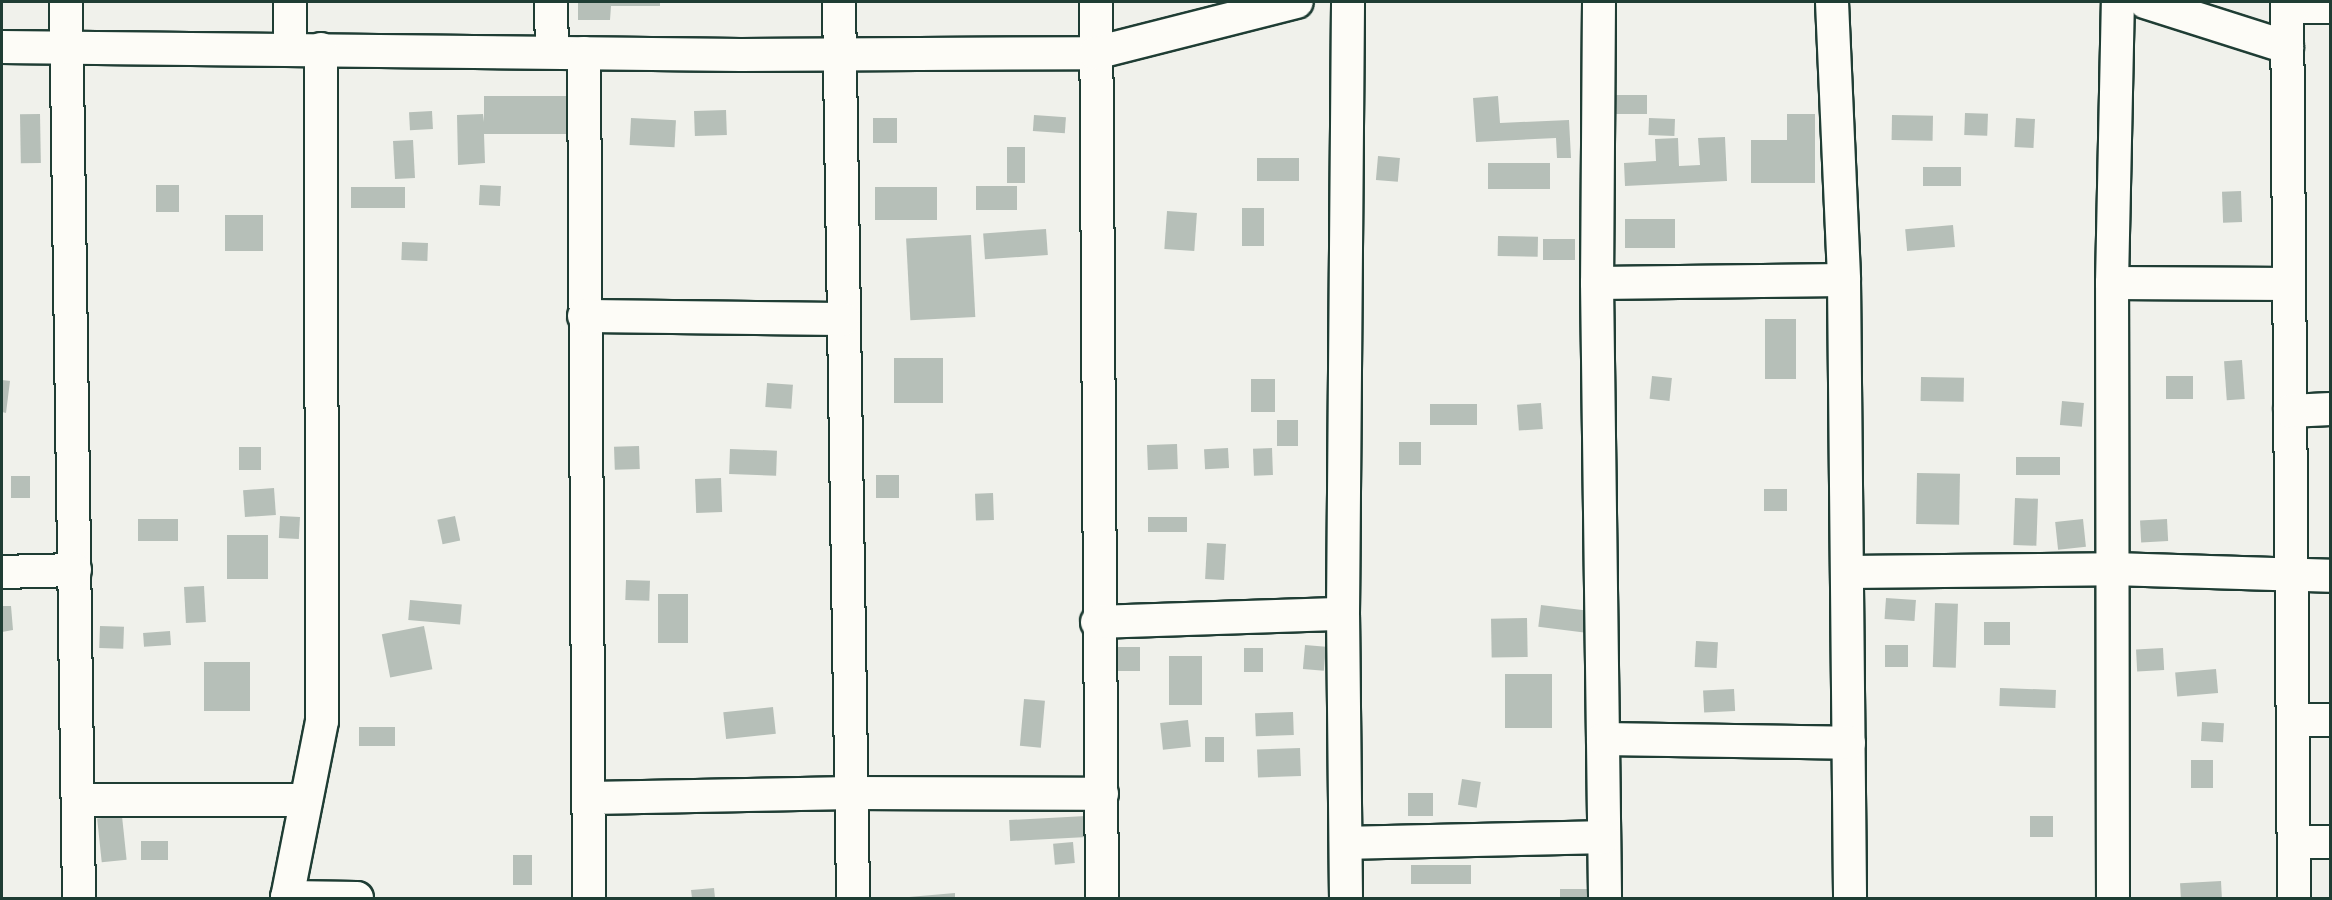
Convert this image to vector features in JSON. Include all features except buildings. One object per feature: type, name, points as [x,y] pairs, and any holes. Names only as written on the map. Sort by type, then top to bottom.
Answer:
[{"type":"street","points":[[66,2],[79,898]]},
{"type":"street","points":[[290,2],[290,48]]},
{"type":"street","points":[[551,2],[552,52]]},
{"type":"street","points":[[839,2],[853,898]]},
{"type":"street","points":[[1096,2],[1100,571],[1097,622],[1102,794],[1102,898]]},
{"type":"street","points":[[2,47],[290,48],[584,53],[1095,53],[1297,2]]},
{"type":"street","points":[[1346,898],[1343,614],[1348,2]]},
{"type":"street","points":[[1599,2],[1597,283],[1605,898]]},
{"type":"street","points":[[1832,2],[1844,280],[1850,898]]},
{"type":"street","points":[[2113,898],[2112,283],[2118,2]]},
{"type":"street","points":[[2145,2],[2287,47]]},
{"type":"street","points":[[2294,898],[2287,4],[2331,7]]},
{"type":"street","points":[[321,49],[322,721],[287,898],[357,898]]},
{"type":"street","points":[[584,53],[589,898]]},
{"type":"street","points":[[1597,283],[1844,280]]},
{"type":"street","points":[[2112,283],[2289,284]]},
{"type":"street","points":[[584,316],[843,319]]},
{"type":"street","points":[[2290,411],[2331,409]]},
{"type":"street","points":[[1848,572],[2113,569],[2331,576]]},
{"type":"street","points":[[2,572],[75,570]]},
{"type":"street","points":[[1097,622],[1343,614]]},
{"type":"street","points":[[2293,720],[2331,720]]},
{"type":"street","points":[[1603,740],[1849,743]]},
{"type":"street","points":[[590,798],[852,793],[1102,794]]},
{"type":"street","points":[[78,800],[306,800]]},
{"type":"street","points":[[1346,843],[1604,837]]},
{"type":"street","points":[[2294,842],[2331,842]]}]
